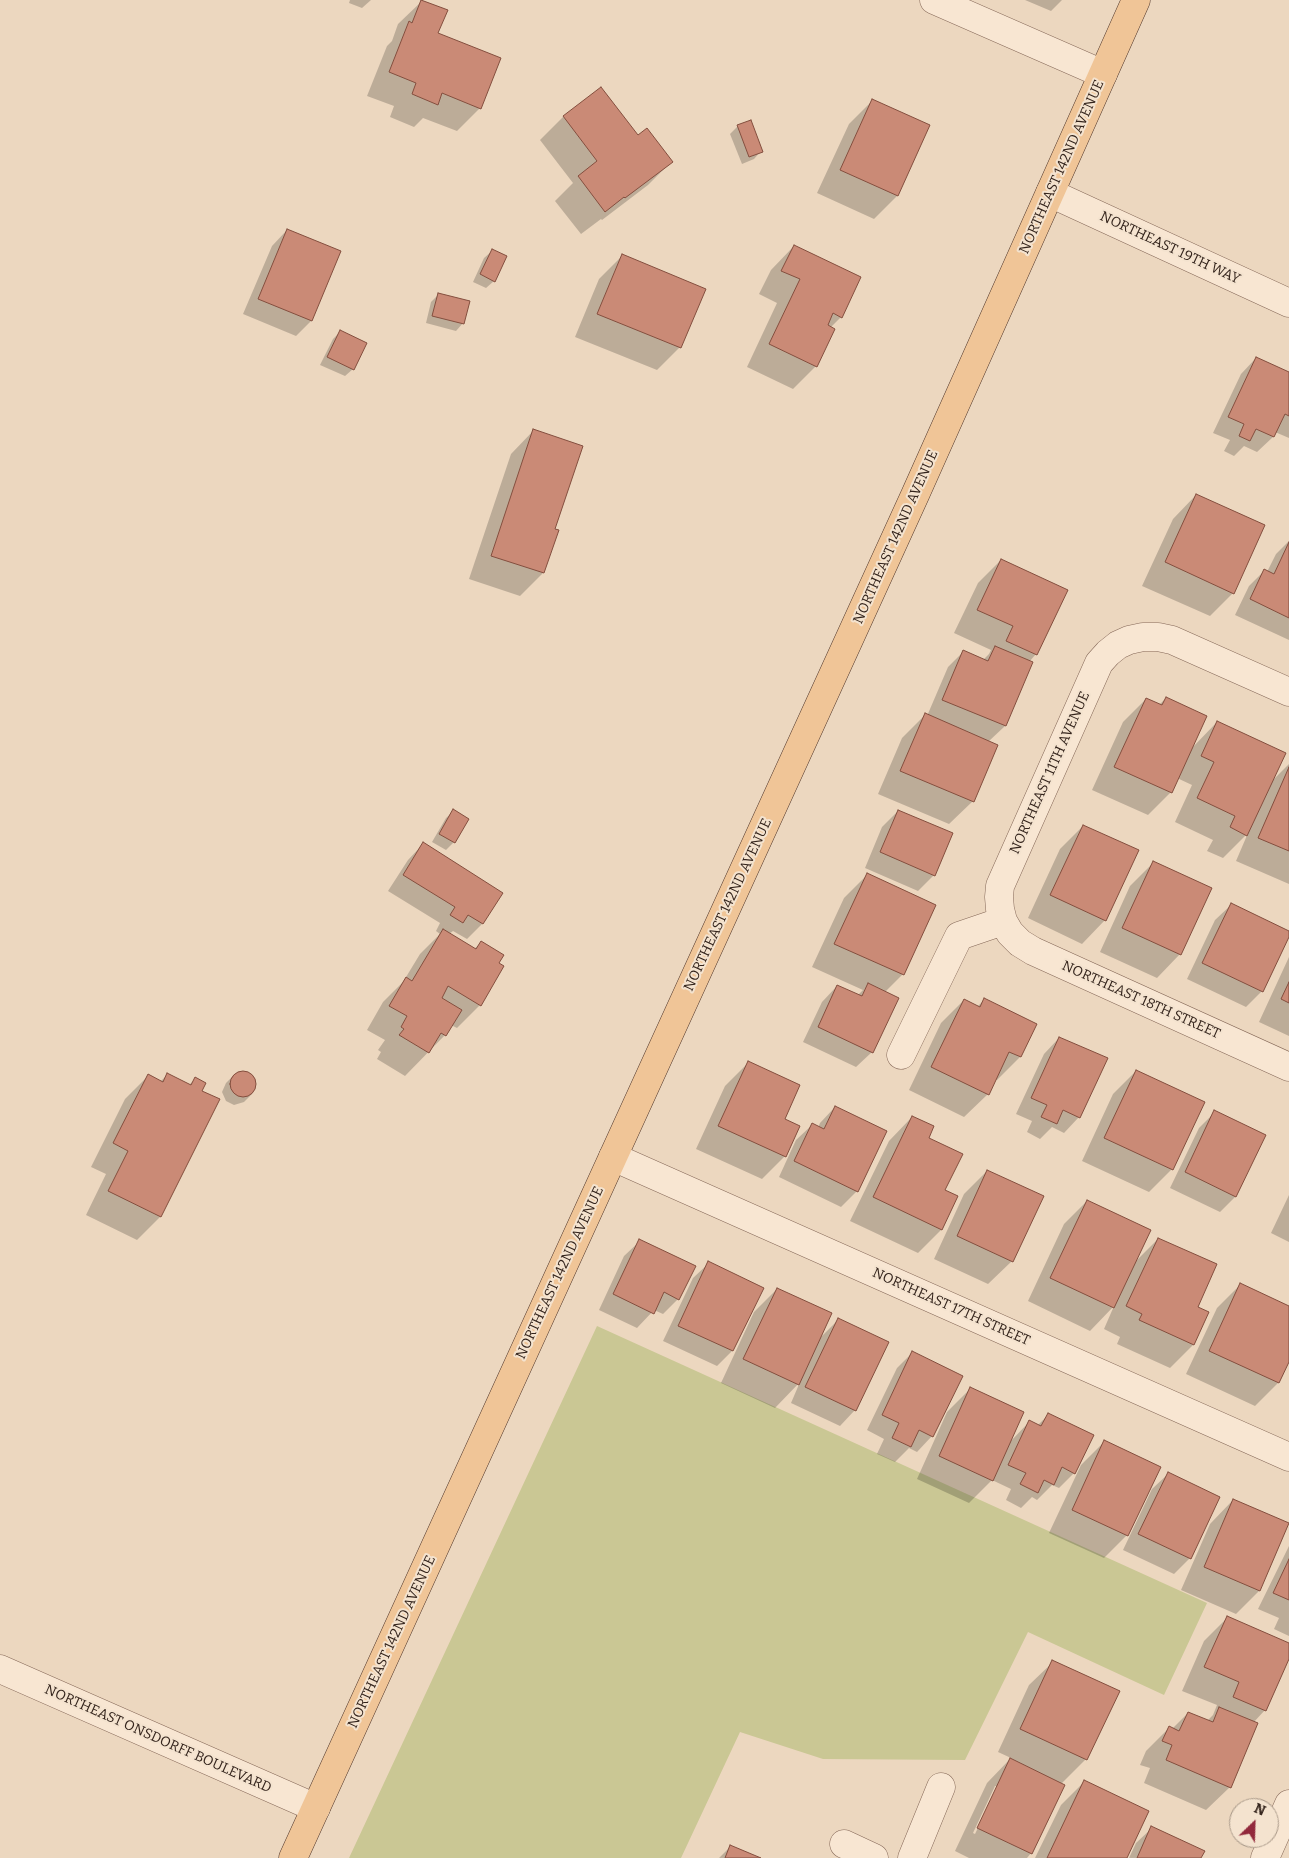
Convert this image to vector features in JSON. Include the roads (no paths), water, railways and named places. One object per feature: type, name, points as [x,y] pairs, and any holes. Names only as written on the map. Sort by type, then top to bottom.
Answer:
[{"type":"main road","name":"NORTHEAST 142ND AVENUE","points":[[293,1858],[915,495],[1136,0]]},
{"type":"street","points":[[934,0],[1104,74]]},
{"type":"street","name":"NORTHEAST 19TH WAY","points":[[1050,193],[1289,303]]},
{"type":"street","name":"NORTHEAST 11TH AVENUE","points":[[1003,921],[1000,909],[1000,886],[1100,662],[1108,653],[1129,640],[1143,636],[1172,640],[1289,692]]},
{"type":"street","points":[[901,1055],[959,936],[1003,921]]},
{"type":"street","name":"NORTHEAST 18TH STREET","points":[[1003,921],[1010,933],[1020,943],[1033,951],[1289,1067]]},
{"type":"street","name":"NORTHEAST 17TH STREET","points":[[613,1157],[1289,1458]]},
{"type":"street","name":"NORTHEAST ONSDORFF BOULEVARD","points":[[0,1669],[316,1808]]},
{"type":"street","points":[[912,1858],[941,1787]]},
{"type":"street","points":[[1265,1858],[1289,1804]]},
{"type":"street","points":[[844,1844],[874,1858]]}]
